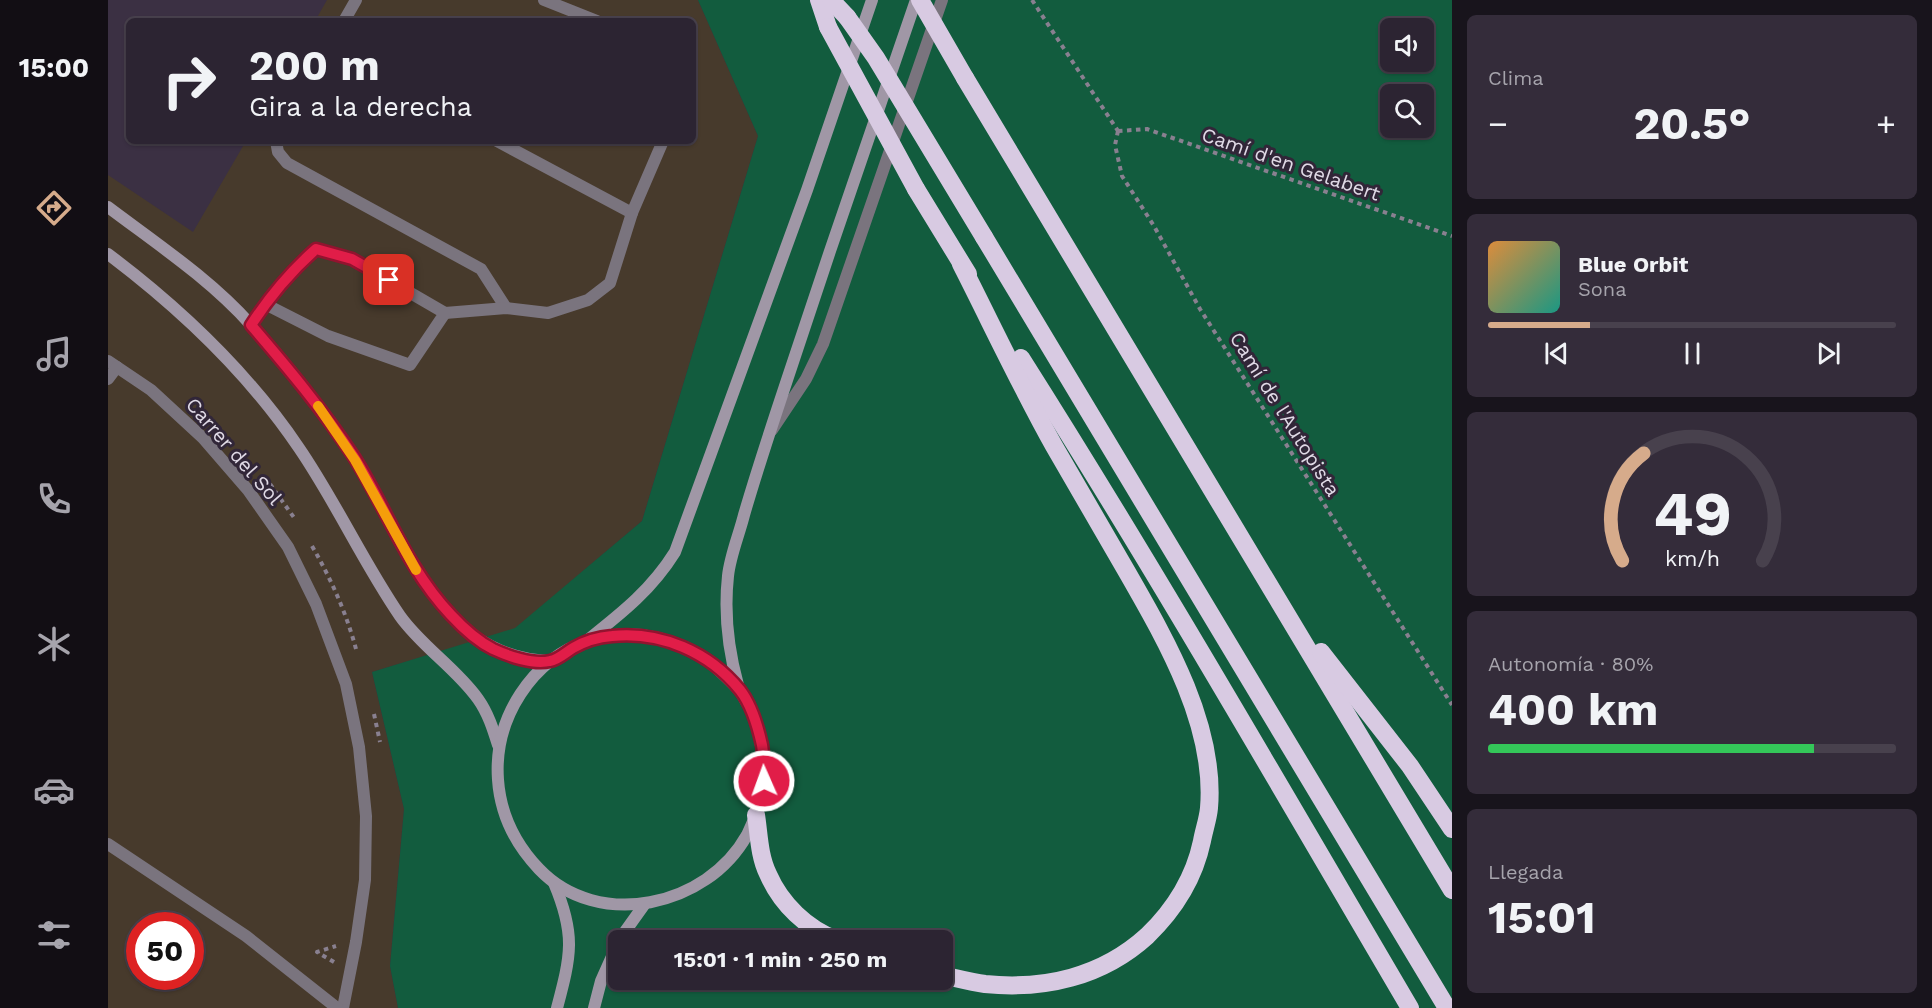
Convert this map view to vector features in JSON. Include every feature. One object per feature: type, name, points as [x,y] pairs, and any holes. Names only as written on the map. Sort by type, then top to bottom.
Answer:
[{"type":"highway","points":[[819,0],[828,27],[916,189],[1111,503],[1410,1008]]},
{"type":"highway","points":[[831,0],[847,17],[876,58],[1447,1008]]},
{"type":"highway","points":[[918,0],[1452,890]]},
{"type":"highway","points":[[953,977],[984,984],[1029,985],[1065,981],[1088,974],[1137,945],[1166,918],[1184,892],[1198,858],[1209,808],[1204,746],[1190,697],[1176,663],[1156,623],[1053,443],[961,264]]},
{"type":"highway","points":[[1267,584],[1410,766],[1452,829]]},
{"type":"highway","points":[[756,815],[767,874],[800,919],[817,930]]},
{"type":"main road","points":[[872,0],[807,190],[675,552],[652,585],[621,614],[585,642],[550,661],[532,678],[516,698],[505,721],[498,746],[497,781],[505,816],[522,847],[538,868],[554,883],[577,895],[620,906],[644,905],[690,889],[711,876],[730,859],[745,838],[756,815],[764,781],[762,746],[751,712],[740,691],[729,650],[726,607],[728,572],[768,436],[846,199],[918,0]]},
{"type":"main road","points":[[108,207],[183,263],[251,325],[305,389],[355,460],[412,565],[445,608],[474,637],[492,649],[531,661],[550,661]]},
{"type":"main road","points":[[108,254],[176,308],[212,341],[275,414],[320,480],[378,583],[402,619],[476,696],[490,720],[498,746]]},
{"type":"main road","points":[[585,642],[610,636],[631,635],[660,638],[687,648],[712,663],[740,691]]},
{"type":"main road","points":[[554,883],[564,906],[570,938],[565,978],[556,1008]]},
{"type":"main road","points":[[627,930],[644,905]]},
{"type":"main road","points":[[594,1008],[601,981],[608,966]]},
{"type":"street","points":[[346,18],[356,0]]},
{"type":"street","points":[[544,0],[589,18]]},
{"type":"street","points":[[768,436],[806,379],[823,344],[942,0]]},
{"type":"street","points":[[277,144],[278,152],[286,163],[481,269],[506,308]]},
{"type":"street","points":[[503,144],[633,213]]},
{"type":"street","points":[[251,325],[265,304],[298,265],[316,249],[352,259],[445,313],[506,308],[548,313],[588,300],[610,282],[633,213],[662,144]]},
{"type":"street","points":[[265,304],[328,336],[410,365],[445,313]]},
{"type":"street","points":[[108,379],[112,364]]},
{"type":"street","name":"Carrer del Sol","points":[[112,364],[152,390],[203,438],[248,490],[288,547],[316,604],[346,684],[359,747],[365,805],[365,880],[343,1008]]},
{"type":"street","points":[[108,844],[246,936],[337,1008]]},
{"type":"path","points":[[1032,0],[1118,131]]},
{"type":"path","name":"Camí d'en Gelabert","points":[[1118,131],[1147,129],[1452,236]]},
{"type":"path","name":"Camí de l'Autopista","points":[[1118,131],[1114,145],[1122,176],[1154,226],[1200,309],[1452,705]]},
{"type":"path","points":[[337,945],[317,952],[351,971]]},
{"type":"shaded area","points":[[327,0],[698,0],[758,136],[642,521],[515,629],[372,672],[404,809],[390,966],[398,1008],[108,1008],[108,175],[193,232],[244,144],[696,144],[696,18],[317,18]]},
{"type":"green space","points":[[698,0],[1452,0],[1452,1008],[398,1008],[390,966],[404,809],[372,672],[515,628],[642,521],[758,136]]},
{"type":"slow traffic","points":[[318,406],[355,460],[416,570]]},
{"type":"route","points":[[389,280],[352,259],[316,249],[298,265],[265,304],[251,325],[305,389],[344,442],[412,565],[432,593],[474,637],[492,649],[531,661],[550,661],[575,646],[610,636],[631,635],[660,638],[687,648],[712,663],[740,691],[751,712],[762,746],[764,781]]}]
